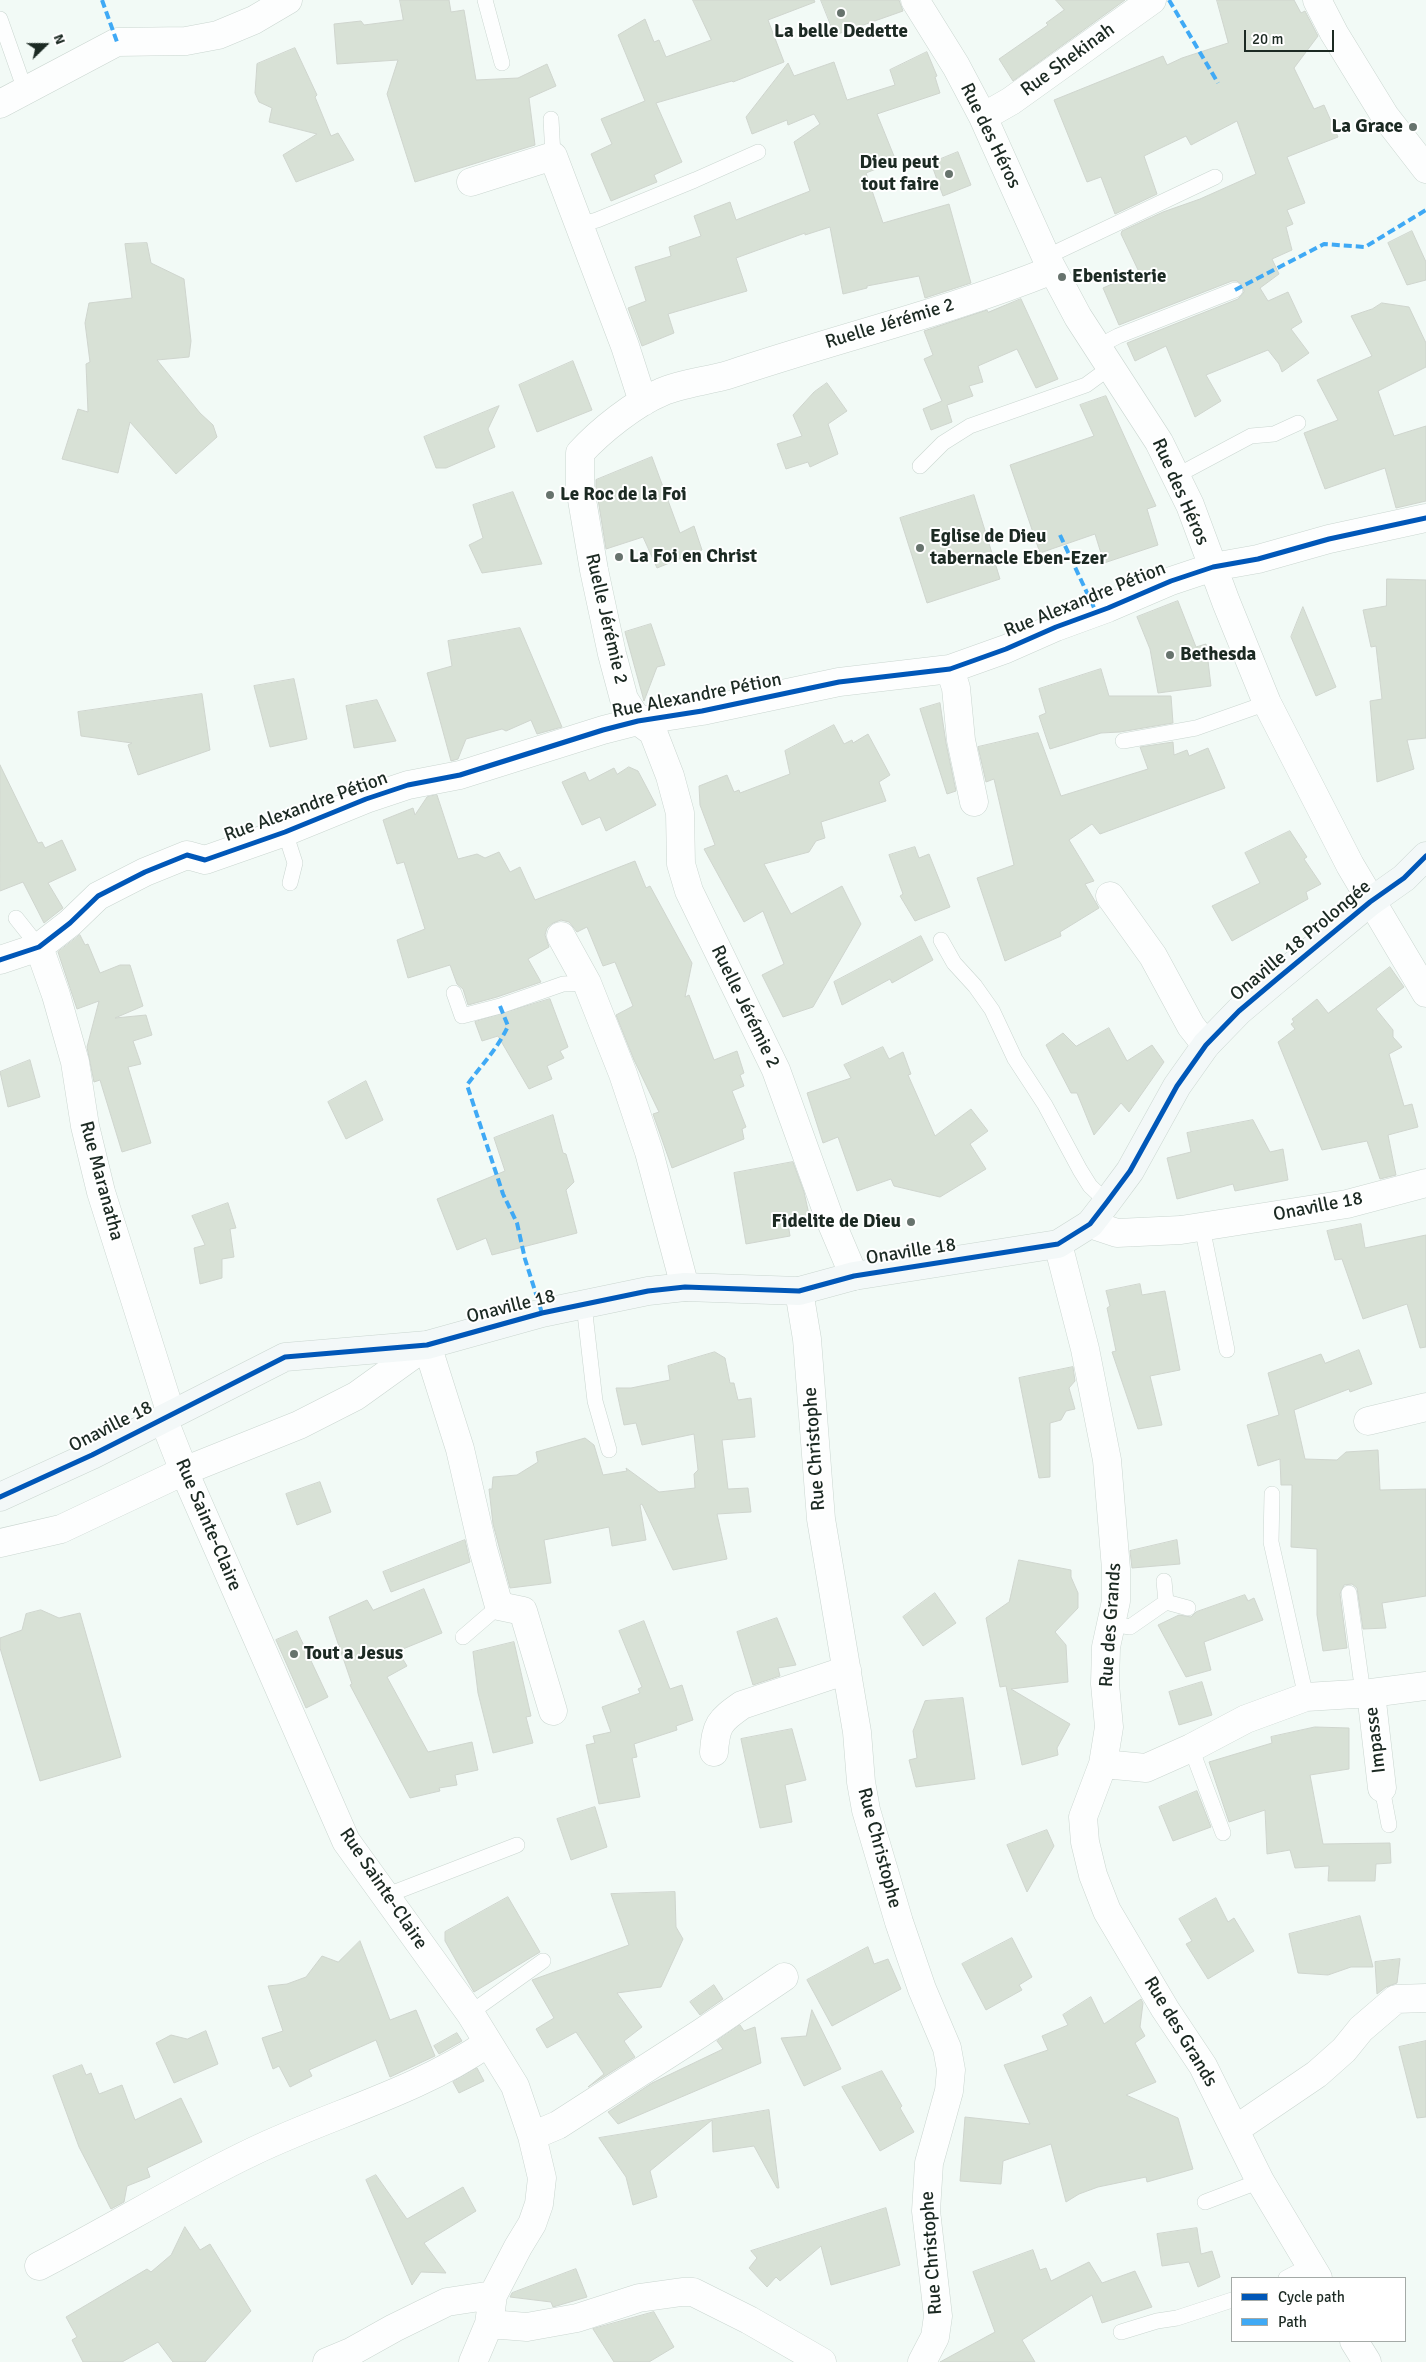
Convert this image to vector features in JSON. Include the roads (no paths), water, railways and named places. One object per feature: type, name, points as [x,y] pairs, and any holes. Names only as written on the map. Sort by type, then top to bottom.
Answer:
[{"type":"street","name":"Rue des Héros","points":[[916,0],[956,66],[983,117],[1049,264],[1078,316],[1159,442],[1190,505],[1267,703],[1323,815],[1370,902],[1426,993]]},
{"type":"street","name":"Rue Shekinah","points":[[983,117],[1011,101],[1152,0]]},
{"type":"street","points":[[1316,0],[1365,86],[1385,116],[1426,169]]},
{"type":"street","points":[[0,104],[117,42],[186,41],[218,34],[254,20],[281,2]]},
{"type":"street","points":[[471,182],[553,156],[625,346],[643,402]]},
{"type":"street","name":"Ruelle Jérémie 2","points":[[854,1276],[829,1217],[776,1070],[689,890],[681,864],[680,813],[670,776],[653,732],[638,722],[624,700],[594,570],[580,488],[580,453],[601,432],[643,402],[663,391],[709,381],[1018,284],[1049,264]]},
{"type":"street","name":"Rue Alexandre Pétion","points":[[0,960],[38,947],[70,923],[98,896],[145,872],[187,855],[205,860],[285,832],[366,798],[460,774],[603,730],[638,722],[702,711],[839,682],[950,669],[1006,649],[1171,581],[1213,567],[1258,559],[1329,539],[1426,518]]},
{"type":"street","points":[[950,669],[956,688],[961,740],[974,802]]},
{"type":"street","name":"Onaville 18 Prolongée","points":[[1058,1244],[1090,1224],[1107,1202],[1130,1171],[1177,1086],[1206,1045],[1239,1011],[1370,902],[1404,878],[1426,856]]},
{"type":"street","points":[[1110,896],[1153,956],[1191,1026],[1206,1045]]},
{"type":"street","points":[[562,936],[587,983],[622,1074],[649,1152],[685,1287]]},
{"type":"street","name":"Rue Maranatha","points":[[38,947],[56,995],[75,1062],[85,1126],[101,1192],[167,1416]]},
{"type":"street","name":"Onaville 18","points":[[1090,1224],[1117,1233],[1202,1227],[1347,1204],[1426,1183]]},
{"type":"street","name":"Onaville 18","points":[[0,1497],[92,1455],[285,1357],[427,1345],[542,1313],[648,1291],[685,1287],[799,1291],[854,1276],[1058,1244]]},
{"type":"street","name":"Rue des Grands","points":[[1058,1244],[1085,1348],[1107,1460],[1116,1569],[1116,1601],[1106,1647],[1105,1684],[1109,1727],[1103,1764],[1083,1817],[1085,1842],[1093,1875],[1107,1911],[1165,2009],[1203,2066],[1236,2129],[1260,2181],[1315,2272]]},
{"type":"street","name":"Rue Christophe","points":[[799,1291],[807,1339],[821,1519],[857,1732],[861,1782],[866,1810],[899,1922],[922,1989],[947,2048],[951,2070],[949,2091],[928,2163],[926,2211],[938,2316],[935,2337],[922,2362]]},
{"type":"street","points":[[0,1543],[61,1529],[184,1471],[299,1425],[356,1396],[427,1345],[460,1449],[483,1549],[499,1606],[523,1611],[553,1711]]},
{"type":"street","points":[[1368,1421],[1426,1407]]},
{"type":"street","name":"Rue Sainte-Claire","points":[[167,1416],[184,1471],[346,1841],[470,2013],[515,2086],[532,2136],[542,2178],[539,2204],[532,2224],[493,2295],[489,2324],[473,2362]]},
{"type":"street","points":[[714,1752],[716,1730],[727,1716],[742,1705],[846,1670]]},
{"type":"street","points":[[1103,1764],[1146,1768],[1192,1748],[1246,1718],[1306,1697],[1367,1693],[1426,1686]]},
{"type":"street","name":"Impasse","points":[[1367,1693],[1382,1788]]},
{"type":"street","points":[[532,2136],[558,2126],[784,1977]]},
{"type":"street","points":[[1236,2129],[1317,2074],[1344,2050],[1361,2029],[1396,1999],[1426,1998]]},
{"type":"street","points":[[39,2266],[254,2151],[333,2116],[414,2085],[488,2044]]},
{"type":"street","points":[[489,2324],[527,2327],[577,2318],[639,2298],[693,2292],[749,2320],[822,2362]]},
{"type":"street","points":[[327,2362],[351,2352],[447,2302],[493,2295]]},
{"type":"street","points":[[1355,2342],[1367,2362]]},
{"type":"lane","points":[[484,0],[502,63]]},
{"type":"lane","points":[[0,18],[24,90]]},
{"type":"lane","points":[[551,119],[553,156]]},
{"type":"lane","points":[[579,225],[597,220],[758,152]]},
{"type":"lane","points":[[1049,264],[1215,177]]},
{"type":"lane","points":[[920,466],[943,443],[970,426],[1086,385],[1118,336],[1234,290]]},
{"type":"lane","points":[[1176,476],[1251,436],[1274,434],[1298,423]]},
{"type":"lane","points":[[1123,740],[1196,728],[1267,703]]},
{"type":"lane","points":[[285,832],[295,863],[290,882]]},
{"type":"lane","points":[[16,918],[38,947]]},
{"type":"lane","points":[[941,940],[954,963],[975,986],[992,1010],[1015,1059],[1045,1105],[1090,1186],[1107,1202]]},
{"type":"lane","points":[[454,993],[462,1016],[500,1006],[563,984],[587,983]]},
{"type":"lane","points":[[1202,1227],[1227,1350]]},
{"type":"lane","points":[[584,1305],[596,1401],[609,1450]]},
{"type":"lane","points":[[1272,1494],[1271,1542],[1306,1697]]},
{"type":"lane","points":[[1164,1581],[1166,1602]]},
{"type":"lane","points":[[1349,1593],[1367,1693]]},
{"type":"lane","points":[[1112,1624],[1130,1627],[1166,1602]]},
{"type":"lane","points":[[1166,1602],[1188,1608]]},
{"type":"lane","points":[[463,1637],[499,1606]]},
{"type":"lane","points":[[1192,1748],[1223,1833]]},
{"type":"lane","points":[[1382,1788],[1389,1826]]},
{"type":"lane","points":[[384,1896],[517,1845]]},
{"type":"lane","points":[[470,2013],[543,1961]]},
{"type":"lane","points":[[1205,2202],[1260,2181]]},
{"type":"lane","points":[[1291,2277],[1315,2272]]},
{"type":"lane","points":[[1121,2332],[1157,2321],[1177,2318],[1231,2300]]},
{"type":"place","name":"La belle Dedette","points":[[841,13]]},
{"type":"place","name":"La Grace","points":[[1413,127]]},
{"type":"place","name":"Dieu peut tout faire","points":[[949,174]]},
{"type":"place","name":"Ebenisterie","points":[[1062,277]]},
{"type":"place","name":"Le Roc de la Foi","points":[[550,495]]},
{"type":"place","name":"Eglise de Dieu tabernacle Eben-Ezer","points":[[920,548]]},
{"type":"place","name":"La Foi en Christ","points":[[619,557]]},
{"type":"place","name":"Bethesda","points":[[1170,655]]},
{"type":"place","name":"Fidelite de Dieu","points":[[911,1222]]},
{"type":"place","name":"Tout a Jesus","points":[[294,1654]]}]
